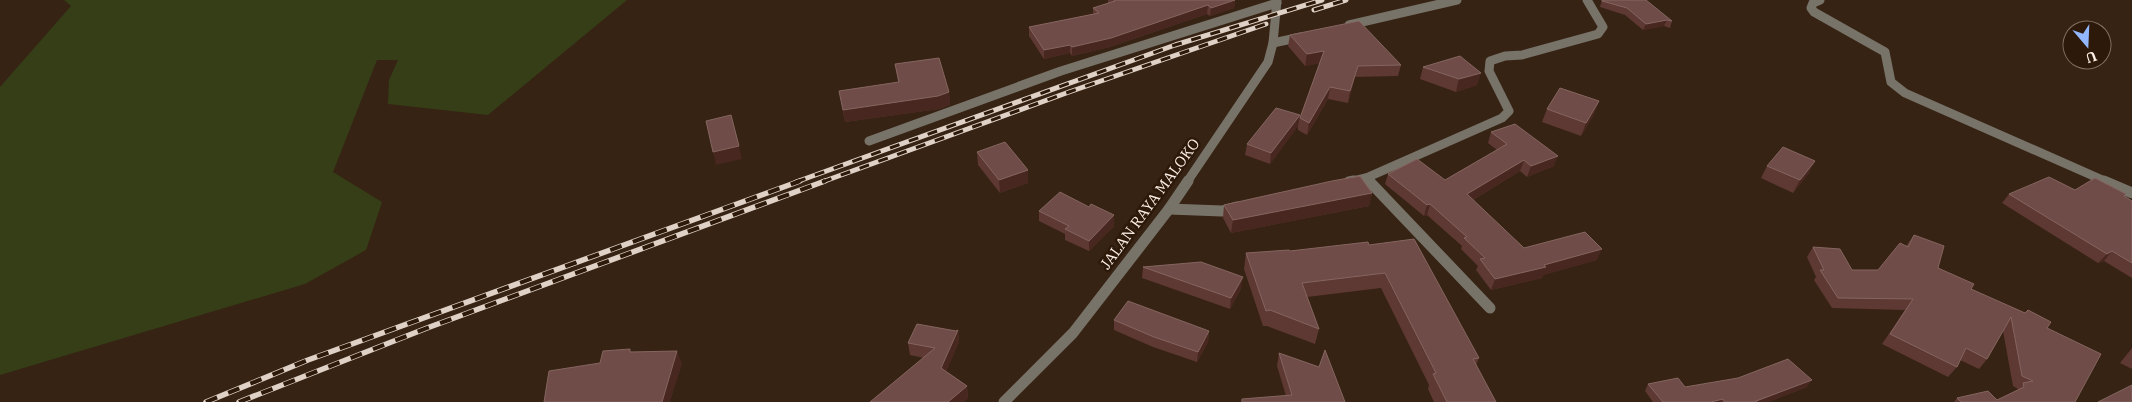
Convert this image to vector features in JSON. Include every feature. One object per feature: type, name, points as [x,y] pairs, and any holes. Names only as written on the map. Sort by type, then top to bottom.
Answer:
[{"type":"street","points":[[1340,27],[1457,0]]},
{"type":"street","points":[[1337,184],[1366,178],[1502,118],[1509,111],[1489,71],[1490,61],[1505,56],[1522,55],[1598,34],[1603,27],[1587,0]]},
{"type":"street","points":[[1820,0],[1813,3],[1811,8],[1814,12],[1885,52],[1891,82],[1905,93],[2132,193]]},
{"type":"street","points":[[868,141],[1070,68],[1277,2]]},
{"type":"street","name":"JALAN RAYA MALOKO","points":[[1004,402],[1073,333],[1169,209],[1255,83],[1268,62],[1273,43],[1277,2]]},
{"type":"street","points":[[1273,43],[1311,34]]},
{"type":"street","points":[[1366,178],[1490,308]]},
{"type":"street","points":[[1169,209],[1222,211],[1251,204]]},
{"type":"shaded area","points":[[64,0],[627,0],[488,115],[388,104],[389,80],[398,60],[377,60],[333,172],[382,202],[366,250],[305,284],[0,375],[0,87],[71,6]]},
{"type":"building","points":[[1114,0],[1235,0],[1211,8],[1208,5],[1111,38],[1072,47],[1070,45],[1044,50],[1029,27],[1099,13],[1093,8]]},
{"type":"building","points":[[1602,0],[1646,0],[1672,21],[1667,20],[1646,24],[1627,8]]},
{"type":"building","points":[[1359,21],[1401,65],[1358,66],[1350,91],[1330,87],[1309,123],[1300,118],[1324,51],[1307,54],[1290,35]]},
{"type":"building","points":[[1460,56],[1481,73],[1459,79],[1423,67]]},
{"type":"building","points":[[939,58],[949,92],[938,96],[843,110],[839,91],[899,82],[895,64]]},
{"type":"building","points":[[1560,88],[1599,101],[1586,123],[1547,109]]},
{"type":"building","points":[[1276,108],[1300,115],[1271,153],[1247,144]]},
{"type":"building","points":[[731,115],[739,146],[713,152],[706,121]]},
{"type":"building","points":[[1515,124],[1558,156],[1531,166],[1524,160],[1467,194],[1524,248],[1585,232],[1602,249],[1544,265],[1546,267],[1495,279],[1480,259],[1485,258],[1464,238],[1467,237],[1430,204],[1427,205],[1388,174],[1417,159],[1445,180],[1507,144],[1491,132]]},
{"type":"building","points":[[1005,142],[1028,170],[999,180],[977,152]]},
{"type":"building","points":[[1783,147],[1815,161],[1800,180],[1767,166]]},
{"type":"building","points":[[1360,176],[1372,193],[1233,220],[1224,205],[1332,181]]},
{"type":"building","points":[[2049,177],[2075,190],[2095,178],[2126,194],[2124,196],[2132,201],[2132,263],[2112,251],[2107,254],[2009,194]]},
{"type":"building","points":[[1060,192],[1089,207],[1091,204],[1114,215],[1089,241],[1065,229],[1069,226],[1039,211]]},
{"type":"building","points":[[1914,235],[1944,246],[1938,268],[1974,284],[1971,289],[2025,313],[2028,310],[2051,322],[2047,328],[2101,354],[2075,402],[1961,402],[1957,398],[1988,391],[1997,400],[2024,387],[2023,383],[2033,381],[2022,376],[2011,317],[1987,359],[1966,348],[1957,367],[1890,334],[1913,299],[1838,298],[1820,270],[1824,270],[1813,247],[1840,249],[1852,270],[1878,270],[1900,243],[1908,247]]},
{"type":"building","points":[[1414,239],[1479,358],[1473,359],[1496,402],[1447,402],[1433,374],[1436,373],[1385,273],[1302,283],[1319,329],[1270,310],[1266,311],[1246,253],[1290,251],[1368,242],[1369,245]]},
{"type":"building","points":[[1201,262],[1243,277],[1231,298],[1143,267]]},
{"type":"building","points":[[1128,301],[1209,331],[1198,352],[1154,337],[1114,320]]},
{"type":"building","points":[[917,324],[958,330],[941,368],[967,386],[948,402],[870,402],[935,348],[908,343]]},
{"type":"building","points":[[630,349],[630,352],[677,351],[662,402],[544,402],[549,371],[600,363],[603,351]]},
{"type":"building","points":[[1325,350],[1345,402],[1242,402],[1242,399],[1292,395],[1279,353],[1319,367]]},
{"type":"building","points":[[1788,359],[1812,380],[1757,402],[1725,402],[1723,399],[1711,402],[1663,402],[1648,384],[1678,378],[1685,387],[1738,378]]},
{"type":"building","points":[[2132,385],[2132,402],[2098,402]]},
{"type":"railway","points":[[796,182],[1175,45],[1322,0]]},
{"type":"railway","points":[[1314,10],[1346,0]]},
{"type":"railway","points":[[822,182],[1069,92],[1266,24]]},
{"type":"railway","points":[[206,402],[308,360],[800,181]]},
{"type":"railway","points":[[239,402],[427,328],[825,181]]}]
